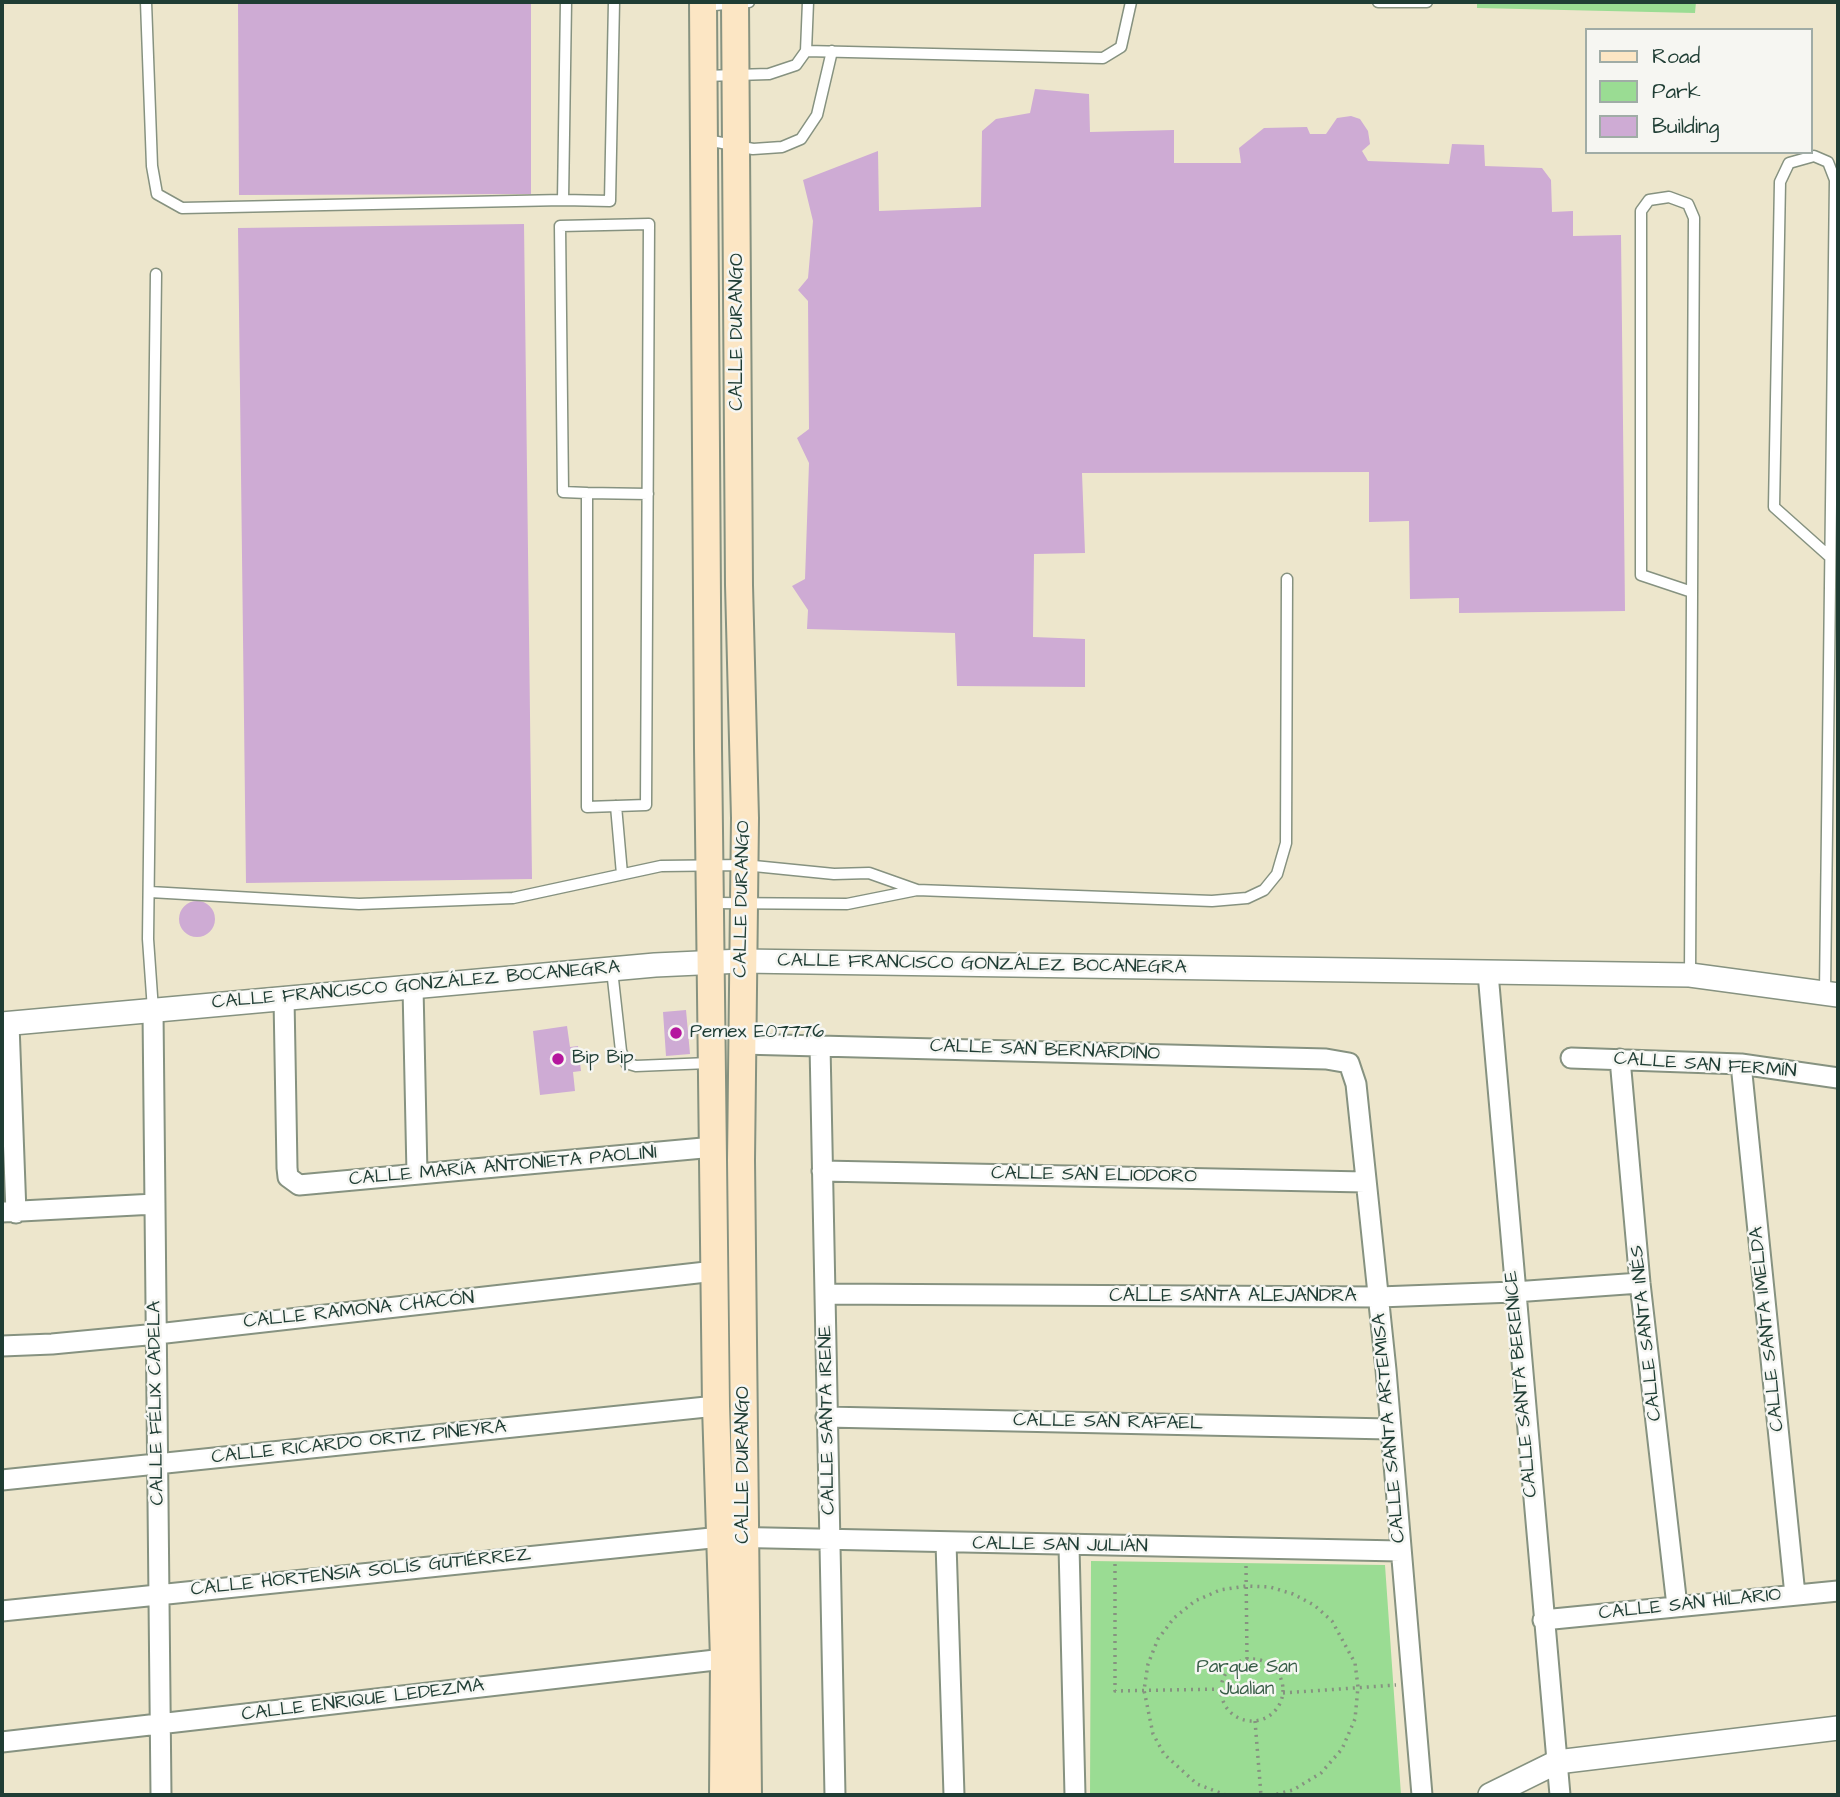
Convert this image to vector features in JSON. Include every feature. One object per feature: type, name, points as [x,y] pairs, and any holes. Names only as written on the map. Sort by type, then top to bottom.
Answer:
[{"type":"main road","name":"CALLE DURANGO","points":[[726,1795],[744,903],[736,76],[740,3]]},
{"type":"main road","name":"CALLE DURANGO","points":[[703,4],[716,1406],[732,1537],[723,1659],[726,1795]]},
{"type":"street","name":"CALLE FRANCISCO GONZÁLEZ BOCANEGRA","points":[[6,1024],[612,968],[742,961],[1689,975],[1832,994]]},
{"type":"street","name":"CALLE SANTA BERENICE","points":[[1488,973],[1560,1795]]},
{"type":"street","points":[[413,987],[416,1174]]},
{"type":"street","name":"CALLE MARÍA ANTONIETA PAOLINI","points":[[284,998],[287,1168],[293,1182],[307,1185],[714,1147]]},
{"type":"street","name":"CALLE FÉLIX CADELA","points":[[153,1010],[161,1795]]},
{"type":"street","points":[[6,1024],[9,1213],[155,1204]]},
{"type":"street","name":"CALLE SAN BERNARDINO","points":[[741,1044],[1326,1059],[1349,1063]]},
{"type":"street","name":"CALLE SANTA IRENE","points":[[820,1045],[835,1795]]},
{"type":"street","name":"CALLE SAN FERMÍN","points":[[1571,1058],[1741,1064],[1838,1078]]},
{"type":"street","name":"CALLE SANTA INÉS","points":[[1620,1059],[1640,1283],[1677,1606]]},
{"type":"street","name":"CALLE SANTA ARTEMISA","points":[[1349,1063],[1356,1084],[1379,1297],[1422,1795]]},
{"type":"street","name":"CALLE SANTA IMELDA","points":[[1741,1064],[1795,1595]]},
{"type":"street","name":"CALLE SAN ELIODORO","points":[[822,1171],[1365,1182]]},
{"type":"street","name":"CALLE RAMONA CHACÓN","points":[[2,1346],[156,1334],[715,1271]]},
{"type":"street","name":"CALLE SANTA ALEJANDRA","points":[[825,1294],[1379,1297],[1514,1293],[1640,1283]]},
{"type":"street","name":"CALLE RICARDO ORTIZ PINEYRA","points":[[2,1480],[716,1406]]},
{"type":"street","name":"CALLE SAN RAFAEL","points":[[826,1417],[1389,1429]]},
{"type":"street","name":"CALLE SAN JULIÁN","points":[[732,1537],[1246,1550],[1400,1551]]},
{"type":"street","name":"CALLE HORTENSIA SOLÍS GUTIÉRREZ","points":[[2,1611],[732,1537]]},
{"type":"street","points":[[946,1543],[954,1795]]},
{"type":"street","points":[[1069,1546],[1075,1795]]},
{"type":"street","name":"CALLE SAN HILARIO","points":[[1543,1620],[1838,1591]]},
{"type":"street","name":"CALLE ENRIQUE LEDEZMA","points":[[2,1742],[723,1659]]},
{"type":"street","points":[[1490,1795],[1557,1762],[1838,1728]]},
{"type":"lane","points":[[146,2],[152,166],[157,194],[182,208],[610,201],[614,2]]},
{"type":"lane","points":[[563,200],[566,2]]},
{"type":"lane","points":[[704,76],[736,76],[789,70],[800,61],[806,51],[808,2]]},
{"type":"lane","points":[[806,51],[1103,58],[1121,47],[1131,2]]},
{"type":"lane","points":[[1378,2],[1427,2]]},
{"type":"lane","points":[[703,4],[740,3]]},
{"type":"lane","points":[[703,139],[737,147],[782,147],[801,139],[817,115],[832,51]]},
{"type":"lane","points":[[1830,557],[1774,507],[1780,182],[1789,163],[1814,156],[1828,162],[1835,180],[1830,557],[1832,994]]},
{"type":"lane","points":[[1689,975],[1695,218],[1688,204],[1669,197],[1649,200],[1641,211],[1641,575],[1692,592]]},
{"type":"lane","points":[[587,493],[586,807],[646,805],[648,494],[649,224],[560,226],[563,492],[648,494]]},
{"type":"lane","points":[[153,1010],[148,939],[156,274]]},
{"type":"lane","points":[[711,903],[847,904],[917,890],[1213,901],[1247,898],[1264,890],[1277,874],[1286,843],[1287,579]]},
{"type":"lane","points":[[616,806],[622,874]]},
{"type":"lane","points":[[150,892],[359,904],[513,898],[554,892],[661,866],[744,865],[834,874],[869,873],[917,890]]},
{"type":"lane","points":[[612,968],[621,1051],[625,1063],[636,1066],[713,1063]]},
{"type":"path","points":[[1246,1550],[1247,1659]]},
{"type":"path","points":[[1115,1560],[1115,1691],[1221,1689]]},
{"type":"path","points":[[1226,1795],[1197,1784],[1164,1754],[1153,1734],[1144,1690],[1148,1664],[1158,1639],[1174,1618],[1208,1596],[1246,1586],[1270,1587],[1293,1594],[1323,1613],[1346,1641],[1355,1663],[1358,1687],[1355,1719],[1342,1749],[1321,1773],[1293,1790],[1273,1795]]},
{"type":"path","points":[[1247,1659],[1257,1659],[1273,1667],[1282,1684],[1283,1693],[1277,1709],[1255,1721],[1234,1716],[1227,1709],[1221,1689],[1229,1669],[1247,1659]]},
{"type":"path","points":[[1283,1693],[1412,1684]]},
{"type":"path","points":[[1255,1721],[1261,1795]]},
{"type":"green space","points":[[1477,2],[1696,2],[1695,13],[1477,8]]},
{"type":"green space","name":"Parque San Jualian","points":[[1091,1561],[1385,1565],[1401,1795],[1090,1795]]},
{"type":"building","points":[[238,2],[531,2],[531,194],[239,195]]},
{"type":"building","points":[[1035,89],[1089,94],[1090,132],[1174,130],[1174,163],[1241,163],[1239,148],[1264,128],[1307,127],[1310,134],[1326,134],[1337,118],[1351,116],[1360,119],[1368,131],[1370,144],[1362,151],[1368,161],[1449,164],[1452,144],[1484,145],[1485,166],[1542,168],[1551,180],[1552,212],[1573,211],[1573,236],[1621,235],[1625,611],[1459,613],[1459,598],[1410,599],[1409,521],[1369,522],[1369,472],[1082,473],[1085,553],[1034,554],[1033,637],[1085,639],[1085,687],[957,686],[955,633],[807,629],[808,610],[792,586],[805,579],[809,463],[797,438],[809,429],[808,301],[798,290],[808,278],[813,221],[803,180],[878,151],[879,211],[981,207],[982,131],[996,119],[1030,113]]},
{"type":"building","points":[[524,224],[532,879],[246,883],[238,228]]},
{"type":"building","points":[[197,901],[210,906],[215,919],[210,932],[197,937],[184,932],[179,919],[184,906]]},
{"type":"building","name":"Pemex E07776","points":[[686,1010],[690,1054],[666,1056],[663,1012]]},
{"type":"building","name":"Bip Bip","points":[[567,1026],[570,1047],[578,1046],[581,1071],[573,1072],[575,1091],[540,1095],[533,1031]]},
{"type":"place","name":"Pemex E07776","points":[[676,1033]]},
{"type":"place","name":"Bip Bip","points":[[558,1059]]}]
